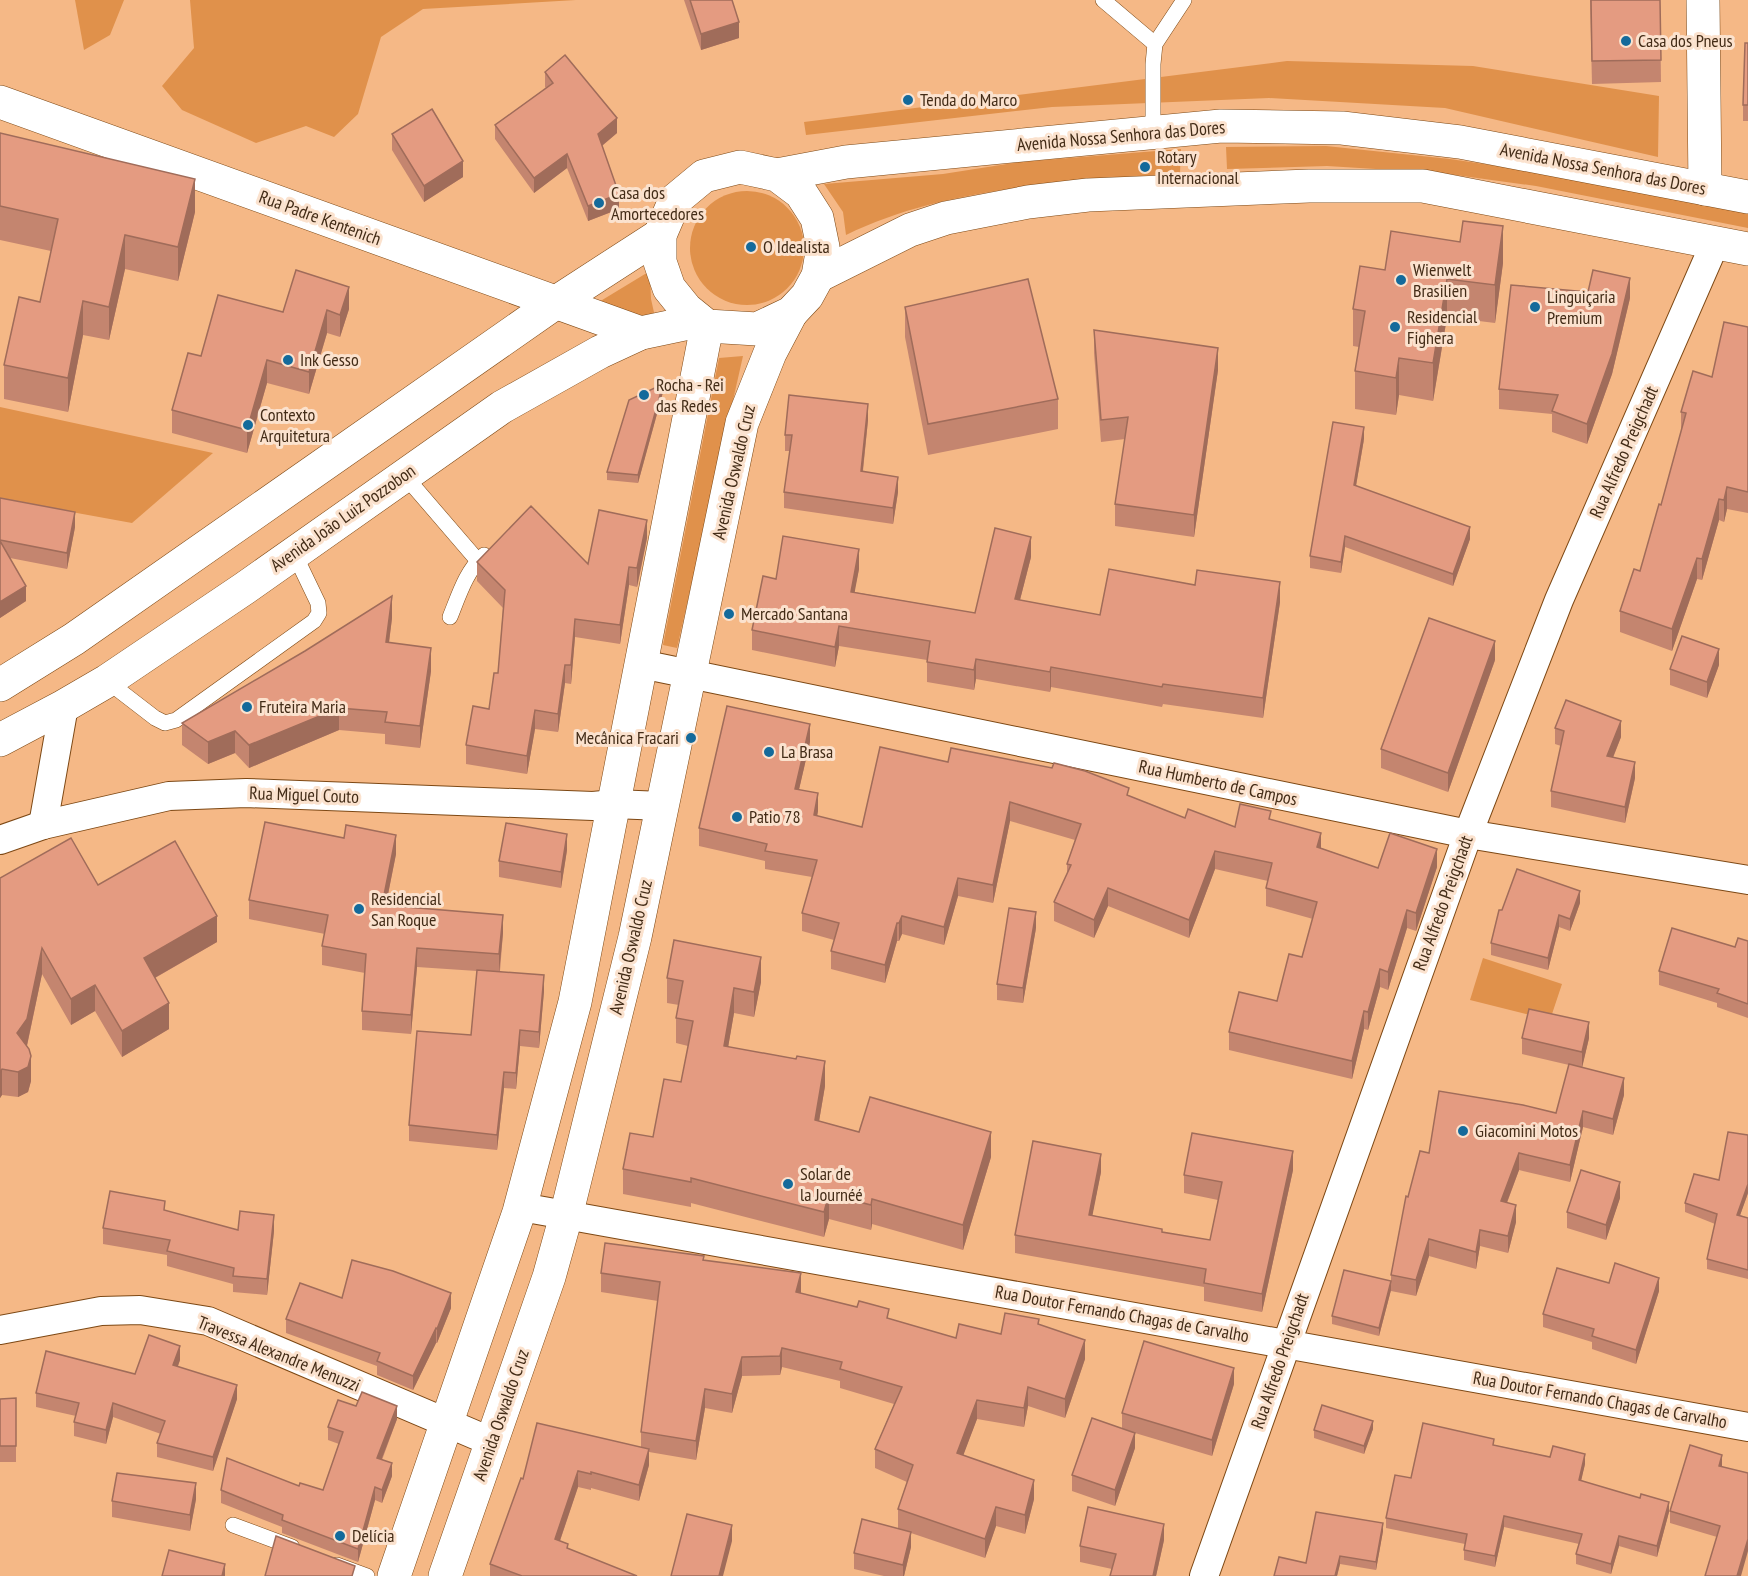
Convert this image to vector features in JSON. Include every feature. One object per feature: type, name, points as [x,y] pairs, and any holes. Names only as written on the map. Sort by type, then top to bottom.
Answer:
[{"type":"main road","points":[[1704,0],[1705,189]]},
{"type":"main road","name":"Rua Padre Kentenich","points":[[0,102],[641,333]]},
{"type":"main road","name":"Avenida Nossa Senhora das Dores","points":[[777,175],[846,162],[1221,126],[1342,128],[1460,142],[1748,197]]},
{"type":"main road","points":[[740,167],[777,175],[801,193],[817,218],[823,247],[818,276],[807,296],[791,313],[757,329],[702,324],[669,288],[660,262],[660,235],[675,200],[704,176],[740,167]]},
{"type":"main road","points":[[818,276],[910,230],[946,218],[1028,202],[1078,196],[1196,189],[1423,186],[1748,249]]},
{"type":"main road","points":[[0,685],[75,639],[555,303],[660,235]]},
{"type":"main road","name":"Avenida Oswaldo Cruz","points":[[445,1576],[549,1277],[566,1215],[635,937],[742,423],[770,353],[791,313]]},
{"type":"main road","points":[[394,1576],[521,1207],[575,1002],[641,664],[702,324]]},
{"type":"main road","name":"Avenida João Luiz Pozzobon","points":[[0,740],[107,681],[502,406],[600,352],[641,333],[702,324]]},
{"type":"street","name":"Rua Alfredo Preigchadt","points":[[1204,1576],[1468,834],[1559,600],[1715,243]]},
{"type":"street","name":"Rua Humberto de Campos","points":[[641,664],[1468,834],[1748,880]]},
{"type":"street","points":[[43,825],[64,706]]},
{"type":"street","name":"Rua Miguel Couto","points":[[0,840],[43,825],[169,796],[224,794],[593,806],[614,804],[662,806]]},
{"type":"street","name":"Rua Doutor Fernando Chagas de Carvalho","points":[[521,1207],[1748,1427]]},
{"type":"street","name":"Travessa Alexandre Menuzzi","points":[[0,1330],[101,1311],[140,1310],[208,1321],[492,1442]]},
{"type":"lane","points":[[1103,0],[1155,44]]},
{"type":"lane","points":[[1153,133],[1155,44],[1184,0]]},
{"type":"lane","points":[[404,475],[478,561]]},
{"type":"lane","points":[[450,617],[464,582],[478,561],[492,547]]},
{"type":"lane","points":[[107,681],[154,718],[165,723],[176,720],[314,621],[319,613],[318,603],[294,553]]},
{"type":"lane","points":[[233,1525],[305,1552]]},
{"type":"lane","points":[[327,1561],[367,1576]]},
{"type":"shaded area","points":[[75,0],[124,0],[110,35],[84,50]]},
{"type":"shaded area","points":[[190,0],[576,0],[423,9],[381,37],[358,114],[334,137],[306,126],[256,143],[182,110],[162,86],[194,48]]},
{"type":"shaded area","points":[[1287,61],[1473,66],[1659,96],[1658,157],[1445,108],[1269,98],[1052,107],[806,135],[804,122]]},
{"type":"shaded area","points":[[1326,146],[1450,159],[1538,172],[1748,212],[1748,228],[1536,186],[1441,173],[1327,166],[1227,169],[1226,147]]},
{"type":"shaded area","points":[[1181,149],[1180,173],[1052,184],[967,196],[925,206],[846,235],[843,212],[824,184],[943,174],[1020,162]]},
{"type":"shaded area","points":[[747,191],[769,196],[787,208],[799,226],[804,248],[799,270],[787,288],[769,300],[747,305],[725,300],[707,288],[695,270],[690,248],[695,226],[707,208],[725,196]]},
{"type":"shaded area","points":[[650,271],[651,299],[655,317],[637,319],[589,308]]},
{"type":"shaded area","points":[[743,356],[677,648],[663,645],[719,358]]},
{"type":"shaded area","points":[[0,407],[213,453],[132,523],[0,499]]},
{"type":"shaded area","points":[[1483,958],[1562,984],[1550,1020],[1470,1000]]},
{"type":"building","points":[[690,0],[732,0],[739,22],[701,34]]},
{"type":"building","name":"Casa dos Pneus","points":[[1591,0],[1660,0],[1661,60],[1592,61]]},
{"type":"building","points":[[1745,43],[1748,43],[1748,105],[1743,105]]},
{"type":"building","points":[[565,55],[617,118],[598,134],[619,194],[588,206],[567,154],[534,178],[495,125],[553,83],[545,72]]},
{"type":"building","points":[[432,109],[463,161],[424,186],[392,134]]},
{"type":"building","points":[[0,133],[195,179],[178,247],[125,235],[109,307],[83,301],[68,378],[4,365],[19,297],[40,302],[58,219],[0,206]]},
{"type":"building","points":[[1463,221],[1503,226],[1495,285],[1447,279],[1433,363],[1399,358],[1396,378],[1355,371],[1365,311],[1353,309],[1360,266],[1385,270],[1391,231],[1460,242]]},
{"type":"building","points":[[296,270],[349,287],[340,315],[327,310],[309,372],[267,360],[247,430],[172,410],[188,353],[201,356],[218,295],[283,312]]},
{"type":"building","points":[[1593,270],[1630,278],[1612,354],[1587,424],[1552,411],[1558,395],[1499,389],[1511,285],[1588,292]]},
{"type":"building","points":[[1028,279],[1058,399],[928,424],[905,307]]},
{"type":"building","points":[[1724,322],[1748,327],[1748,492],[1727,487],[1724,500],[1719,499],[1702,559],[1697,558],[1672,629],[1620,611],[1634,569],[1640,571],[1659,504],[1661,505],[1686,413],[1681,412],[1693,371],[1712,377]]},
{"type":"building","points":[[1094,330],[1218,348],[1194,515],[1115,504],[1128,417],[1101,420]]},
{"type":"building","points":[[663,384],[638,475],[607,472],[629,400]]},
{"type":"building","points":[[789,395],[868,404],[861,471],[898,477],[893,508],[784,492],[792,435],[785,435]]},
{"type":"building","points":[[1333,422],[1364,427],[1354,485],[1470,527],[1453,574],[1345,536],[1341,562],[1310,556]]},
{"type":"building","points":[[0,498],[75,512],[67,553],[0,540]]},
{"type":"building","points":[[531,506],[588,564],[599,510],[647,520],[637,568],[629,567],[620,625],[575,619],[571,665],[565,665],[558,714],[535,710],[527,756],[466,745],[473,706],[489,709],[494,673],[498,673],[505,590],[477,562]]},
{"type":"building","points":[[995,528],[1031,537],[1015,599],[1100,615],[1109,569],[1195,585],[1197,570],[1280,582],[1263,698],[1163,684],[1162,687],[1051,667],[1050,672],[976,659],[974,670],[927,662],[930,641],[839,626],[835,647],[752,630],[763,576],[776,579],[783,536],[859,549],[851,592],[975,613]]},
{"type":"building","points":[[0,541],[26,586],[0,602]]},
{"type":"building","points":[[392,596],[386,642],[431,648],[420,726],[385,722],[387,712],[339,708],[249,745],[235,731],[208,742],[182,723],[305,651]]},
{"type":"building","points":[[1429,618],[1495,641],[1448,773],[1381,749]]},
{"type":"building","points":[[1682,636],[1719,649],[1707,682],[1670,669]]},
{"type":"building","points":[[1566,700],[1621,721],[1607,756],[1635,762],[1625,807],[1551,791],[1564,731],[1555,728]]},
{"type":"building","points":[[727,706],[810,724],[795,789],[818,793],[814,815],[862,827],[880,747],[948,762],[951,748],[1052,768],[1054,763],[1085,771],[1129,788],[1127,795],[1185,818],[1188,809],[1235,827],[1240,804],[1271,811],[1269,819],[1321,833],[1317,847],[1378,868],[1390,833],[1437,849],[1416,913],[1407,910],[1388,972],[1380,969],[1368,1012],[1364,1011],[1352,1061],[1229,1032],[1239,992],[1277,1001],[1289,954],[1302,957],[1317,902],[1266,888],[1272,863],[1215,851],[1189,920],[1108,888],[1094,920],[1054,902],[1071,865],[1067,864],[1081,824],[1010,802],[993,885],[958,878],[944,927],[902,916],[897,923],[885,965],[831,951],[839,923],[802,913],[817,860],[765,851],[767,844],[699,828]]},
{"type":"building","points":[[265,822],[344,838],[346,825],[396,835],[382,905],[503,915],[499,954],[417,948],[411,1015],[362,1011],[366,954],[322,946],[328,915],[249,900]]},
{"type":"building","points":[[506,823],[567,834],[561,872],[499,861]]},
{"type":"building","points":[[71,838],[98,885],[175,841],[217,916],[144,958],[169,1003],[122,1031],[95,985],[71,999],[42,948],[27,1019],[17,1033],[29,1049],[31,1056],[28,1067],[18,1072],[2,1069],[0,1072],[0,878]]},
{"type":"building","points":[[1517,869],[1580,891],[1570,919],[1559,915],[1548,958],[1491,943],[1499,910],[1502,910]]},
{"type":"building","points":[[1009,908],[1036,912],[1023,988],[997,984]]},
{"type":"building","points":[[1672,928],[1735,947],[1738,938],[1748,941],[1748,1004],[1717,993],[1719,989],[1659,971]]},
{"type":"building","points":[[674,940],[761,957],[754,992],[734,988],[724,1046],[796,1059],[797,1056],[825,1061],[815,1120],[859,1132],[870,1097],[991,1132],[963,1225],[872,1199],[871,1205],[829,1194],[824,1212],[691,1178],[691,1182],[623,1169],[630,1133],[653,1137],[664,1079],[681,1082],[693,1021],[676,1018],[683,981],[667,978]]},
{"type":"building","points":[[477,970],[544,975],[539,1032],[520,1030],[516,1073],[504,1072],[497,1135],[409,1125],[417,1031],[471,1035]]},
{"type":"building","points":[[1529,1009],[1589,1022],[1582,1052],[1522,1038]]},
{"type":"building","points":[[1569,1064],[1624,1078],[1613,1119],[1583,1111],[1570,1165],[1519,1153],[1501,1201],[1516,1205],[1508,1236],[1480,1230],[1476,1252],[1429,1239],[1416,1280],[1391,1275],[1406,1196],[1408,1197],[1420,1151],[1429,1153],[1439,1091],[1556,1113]]},
{"type":"building","points":[[1728,1132],[1748,1135],[1748,1184],[1737,1215],[1748,1218],[1748,1270],[1707,1259],[1717,1214],[1685,1203],[1694,1174],[1719,1180]]},
{"type":"building","points":[[1192,1133],[1293,1151],[1262,1294],[1204,1283],[1206,1269],[1015,1235],[1033,1141],[1101,1154],[1089,1215],[1162,1229],[1162,1232],[1210,1240],[1222,1182],[1184,1175]]},
{"type":"building","points":[[1581,1170],[1620,1182],[1606,1225],[1567,1212]]},
{"type":"building","points":[[110,1191],[165,1201],[164,1210],[238,1230],[240,1211],[274,1215],[267,1279],[233,1276],[234,1268],[167,1251],[170,1240],[103,1228]]},
{"type":"building","points":[[605,1243],[704,1256],[703,1260],[801,1273],[796,1292],[857,1307],[859,1301],[889,1309],[887,1318],[956,1338],[959,1324],[1001,1334],[1005,1313],[1039,1319],[1038,1324],[1085,1340],[1065,1399],[1028,1387],[1024,1408],[977,1400],[957,1453],[1034,1480],[1025,1515],[996,1507],[985,1539],[898,1509],[913,1465],[875,1449],[902,1387],[840,1369],[842,1362],[782,1348],[780,1356],[742,1357],[732,1394],[705,1389],[696,1441],[641,1432],[660,1282],[601,1273]]},
{"type":"building","points":[[352,1260],[393,1271],[451,1293],[437,1329],[413,1376],[377,1361],[380,1353],[286,1319],[300,1283],[342,1298]]},
{"type":"building","points":[[1615,1263],[1659,1278],[1636,1350],[1592,1336],[1594,1329],[1543,1314],[1557,1268],[1609,1283]]},
{"type":"building","points":[[1344,1270],[1391,1281],[1379,1328],[1332,1316]]},
{"type":"building","points":[[149,1335],[180,1346],[173,1365],[237,1385],[213,1457],[157,1443],[165,1421],[113,1403],[106,1430],[74,1422],[79,1403],[36,1393],[46,1351],[135,1374]]},
{"type":"building","points":[[1144,1341],[1234,1368],[1212,1440],[1122,1413]]},
{"type":"building","points":[[362,1392],[397,1406],[377,1458],[392,1463],[382,1490],[375,1487],[358,1549],[282,1520],[283,1515],[221,1490],[227,1458],[299,1486],[300,1483],[323,1490],[343,1432],[328,1427],[338,1400],[356,1406]]},
{"type":"building","points":[[16,1398],[16,1446],[0,1446],[0,1399]]},
{"type":"building","points":[[1322,1405],[1373,1421],[1364,1446],[1314,1430]]},
{"type":"building","points":[[1092,1418],[1135,1433],[1115,1490],[1072,1475]]},
{"type":"building","points":[[537,1423],[649,1449],[639,1485],[591,1472],[591,1474],[578,1471],[555,1539],[568,1544],[567,1548],[637,1576],[522,1576],[490,1564],[521,1478],[523,1479]]},
{"type":"building","points":[[1423,1423],[1494,1439],[1493,1445],[1550,1457],[1553,1446],[1585,1454],[1579,1480],[1640,1498],[1641,1494],[1669,1502],[1657,1546],[1619,1536],[1611,1564],[1576,1554],[1582,1534],[1504,1516],[1495,1556],[1464,1550],[1467,1534],[1386,1518],[1395,1475],[1411,1478]]},
{"type":"building","points":[[1690,1445],[1722,1455],[1719,1466],[1748,1473],[1748,1539],[1737,1576],[1705,1576],[1720,1526],[1670,1511]]},
{"type":"building","points":[[117,1473],[196,1483],[190,1515],[112,1501]]},
{"type":"building","points":[[1088,1507],[1164,1524],[1153,1576],[1110,1576],[1116,1554],[1080,1546]]},
{"type":"building","points":[[1316,1512],[1383,1523],[1376,1562],[1340,1556],[1335,1576],[1274,1576],[1279,1557],[1306,1563]]},
{"type":"building","points":[[687,1514],[732,1525],[719,1576],[671,1576]]},
{"type":"building","points":[[862,1519],[911,1532],[903,1565],[854,1553]]},
{"type":"building","points":[[276,1536],[355,1566],[352,1576],[265,1576]]},
{"type":"building","points":[[169,1550],[225,1564],[222,1576],[162,1576]]},
{"type":"place","name":"Casa dos Pneus","points":[[1626,41]]},
{"type":"place","name":"Tenda do Marco","points":[[908,100]]},
{"type":"place","name":"Rotary Internacional","points":[[1145,167]]},
{"type":"place","name":"Casa dos Amortecedores","points":[[599,203]]},
{"type":"place","name":"O Idealista","points":[[751,247]]},
{"type":"place","name":"Wienwelt Brasilien","points":[[1401,280]]},
{"type":"place","name":"Linguiçaria Premium","points":[[1535,307]]},
{"type":"place","name":"Residencial Fighera","points":[[1395,327]]},
{"type":"place","name":"Ink Gesso","points":[[288,360]]},
{"type":"place","name":"Rocha - Rei das Redes","points":[[644,395]]},
{"type":"place","name":"Contexto Arquitetura","points":[[248,425]]},
{"type":"place","name":"Mercado Santana","points":[[729,614]]},
{"type":"place","name":"Fruteira Maria","points":[[247,707]]},
{"type":"place","name":"Mecânica Fracari","points":[[691,738]]},
{"type":"place","name":"La Brasa","points":[[769,752]]},
{"type":"place","name":"Patio 78","points":[[737,817]]},
{"type":"place","name":"Residencial San Roque","points":[[359,909]]},
{"type":"place","name":"Giacomini Motos","points":[[1463,1131]]},
{"type":"place","name":"Solar de la Journéé","points":[[788,1184]]},
{"type":"place","name":"Delícia","points":[[340,1536]]}]
